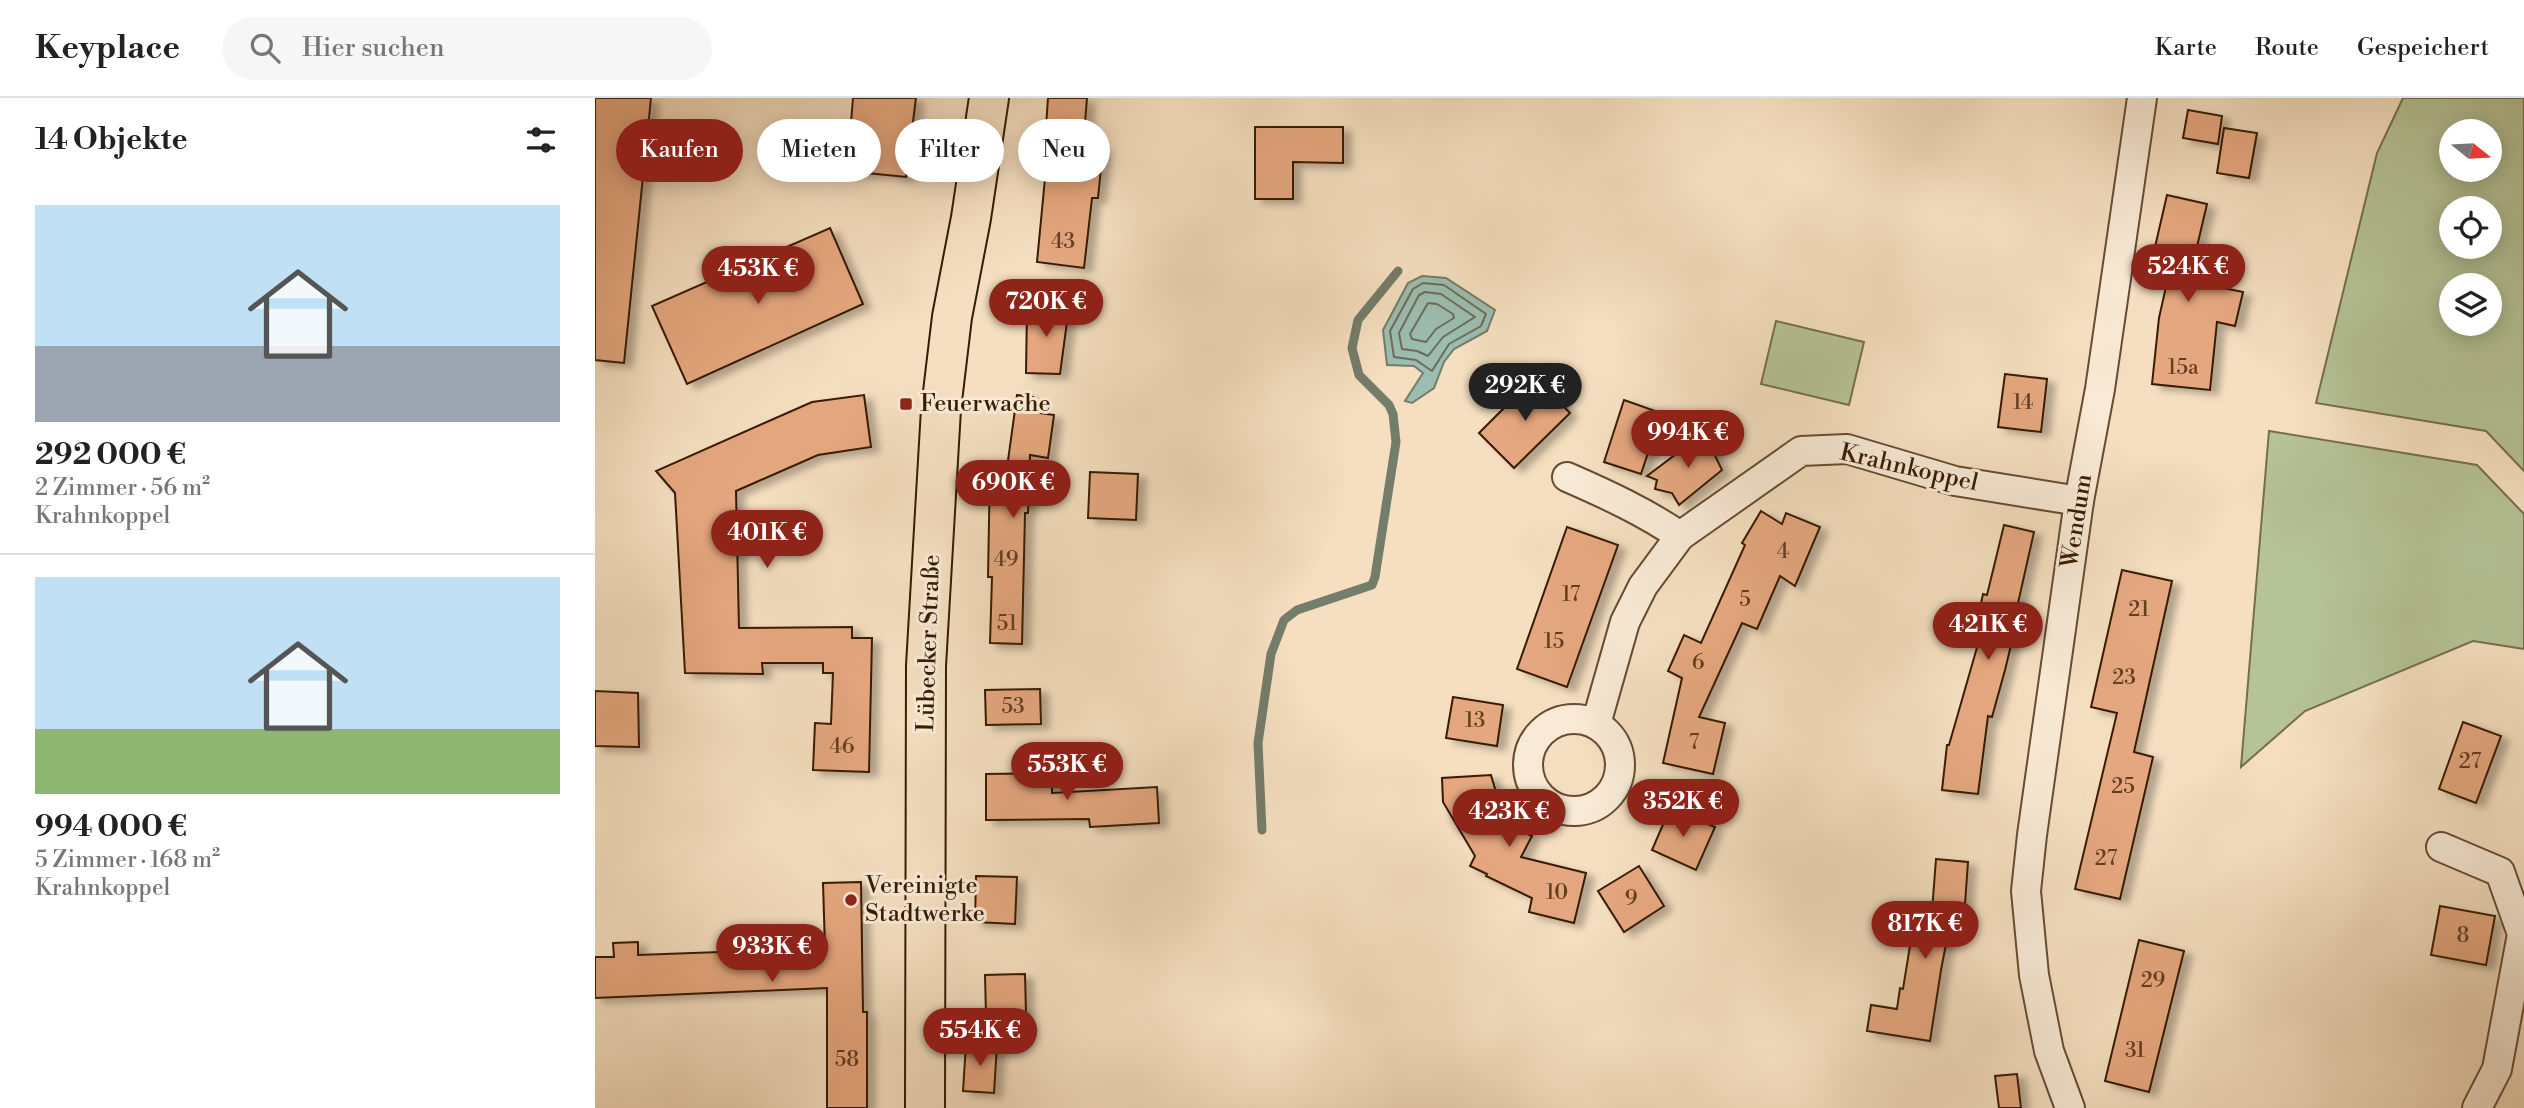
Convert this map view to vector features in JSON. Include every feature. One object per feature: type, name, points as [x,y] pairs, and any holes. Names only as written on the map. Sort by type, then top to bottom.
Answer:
[{"type":"main road","name":"Lübecker Straße","points":[[925,1108],[926,666],[940,423],[952,317],[971,218],[989,98]]},
{"type":"street","name":"Wendum","points":[[2070,1108],[2049,1051],[2034,975],[2026,891],[2079,501],[2105,354],[2142,98]]},
{"type":"street","name":"Krahnkoppel","points":[[1596,724],[1625,622],[1643,586],[1680,536],[1801,451],[1847,449],[1955,481],[2079,501]]},
{"type":"street","points":[[1567,477],[1614,498],[1680,536]]},
{"type":"street","points":[[2441,846],[2500,872],[2522,934],[2497,1069],[2477,1108]]},
{"type":"green space","points":[[2403,98],[2524,98],[2524,471],[2486,431],[2316,403],[2377,153]]},
{"type":"green space","points":[[1776,321],[1864,342],[1849,405],[1761,384]]},
{"type":"green space","points":[[2269,431],[2477,465],[2524,514],[2524,649],[2473,641],[2305,711],[2241,767]]},
{"type":"water","points":[[1422,276],[1446,278],[1495,310],[1487,331],[1454,349],[1444,362],[1434,388],[1412,403],[1405,401],[1423,373],[1414,366],[1387,365],[1383,330],[1408,283]]},
{"type":"building","points":[[595,98],[651,98],[649,119],[616,119],[616,182],[642,182],[624,363],[595,360]]},
{"type":"building","points":[[853,98],[916,98],[913,119],[895,119],[895,176],[881,174],[881,119],[851,119]]},
{"type":"building","points":[[1048,98],[1087,98],[1085,119],[1046,119]]},
{"type":"building","points":[[2188,110],[2222,116],[2218,144],[2183,138]]},
{"type":"building","points":[[1255,127],[1343,127],[1343,163],[1293,162],[1293,199],[1255,199]]},
{"type":"building","points":[[2224,128],[2257,133],[2249,178],[2217,173]]},
{"type":"building","points":[[1045,182],[1100,182],[1098,198],[1092,198],[1084,268],[1037,262]]},
{"type":"building","points":[[2167,195],[2207,204],[2189,281],[2243,292],[2235,326],[2217,322],[2210,390],[2152,384],[2159,318],[2174,251],[2155,247]]},
{"type":"building","points":[[830,228],[863,304],[687,384],[652,306]]},
{"type":"building","points":[[1027,307],[1069,307],[1060,374],[1026,373]]},
{"type":"building","points":[[2005,374],[2047,379],[2041,432],[1998,427]]},
{"type":"building","points":[[1535,377],[1570,413],[1514,468],[1479,433]]},
{"type":"building","points":[[864,395],[871,447],[818,455],[736,491],[739,628],[852,627],[852,638],[872,638],[869,772],[813,770],[815,723],[831,724],[833,673],[823,673],[823,663],[762,663],[763,674],[685,673],[675,493],[656,471],[812,402]]},
{"type":"building","points":[[1017,395],[1033,397],[1032,412],[1054,415],[1048,458],[1030,455],[1028,513],[1025,513],[1022,644],[990,643],[990,467],[1007,468]]},
{"type":"building","points":[[1624,400],[1661,413],[1641,474],[1604,462]]},
{"type":"building","points":[[1704,433],[1722,470],[1679,505],[1672,493],[1655,489],[1657,480],[1647,476]]},
{"type":"building","points":[[1090,472],[1138,474],[1136,520],[1088,518]]},
{"type":"building","points":[[1761,511],[1782,524],[1786,513],[1820,527],[1795,586],[1780,576],[1757,629],[1742,623],[1699,717],[1725,723],[1713,774],[1663,763],[1682,678],[1668,671],[1684,635],[1701,643],[1745,545],[1742,543]]},
{"type":"building","points":[[2004,525],[2034,532],[2005,670],[1992,717],[1988,716],[1978,794],[1942,790],[1947,745],[1980,637],[1974,635],[1983,594],[1987,595]]},
{"type":"building","points":[[1567,527],[1618,545],[1567,687],[1517,669]]},
{"type":"building","points":[[2122,570],[2172,581],[2134,752],[2153,757],[2120,899],[2075,889],[2117,713],[2091,707]]},
{"type":"building","points":[[1040,689],[1041,724],[986,725],[985,690]]},
{"type":"building","points":[[595,691],[638,693],[639,747],[595,746]]},
{"type":"building","points":[[1453,697],[1503,705],[1497,746],[1446,738]]},
{"type":"building","points":[[2463,722],[2501,736],[2476,803],[2439,789]]},
{"type":"building","points":[[1052,773],[1052,793],[1157,787],[1159,823],[1090,827],[1089,819],[986,820],[986,774]]},
{"type":"building","points":[[1491,775],[1505,823],[1532,836],[1521,857],[1586,873],[1574,923],[1529,912],[1532,898],[1470,866],[1475,856],[1443,802],[1442,778]]},
{"type":"building","points":[[1670,808],[1715,827],[1696,870],[1652,850]]},
{"type":"building","points":[[1936,859],[1968,862],[1965,904],[1954,903],[1930,1041],[1867,1031],[1871,1005],[1897,1009],[1914,921],[1931,924]]},
{"type":"building","points":[[1639,866],[1664,906],[1624,932],[1598,891]]},
{"type":"building","points":[[976,876],[1017,877],[1015,924],[975,922]]},
{"type":"building","points":[[861,882],[863,1012],[867,1012],[867,1108],[827,1108],[827,988],[595,998],[595,957],[614,957],[613,943],[638,942],[638,955],[825,948],[823,883]]},
{"type":"building","points":[[2440,906],[2495,916],[2486,965],[2431,955]]},
{"type":"building","points":[[2139,940],[2184,951],[2149,1092],[2105,1081]]},
{"type":"building","points":[[1025,974],[1026,1014],[986,1016],[985,975]]},
{"type":"building","points":[[966,1044],[997,1045],[994,1093],[963,1091]]},
{"type":"building","points":[[2017,1074],[2021,1108],[1999,1108],[1995,1076]]},
{"type":"waterway","points":[[1262,830],[1258,743],[1271,654],[1284,620],[1297,610],[1372,585],[1375,577],[1396,442],[1393,414],[1389,405],[1359,375],[1352,348],[1358,320],[1398,271]]},
{"type":"place","name":"Feuerwache","points":[[906,404]]},
{"type":"place","name":"Vereinigte Stadtwerke","points":[[851,900]]}]
